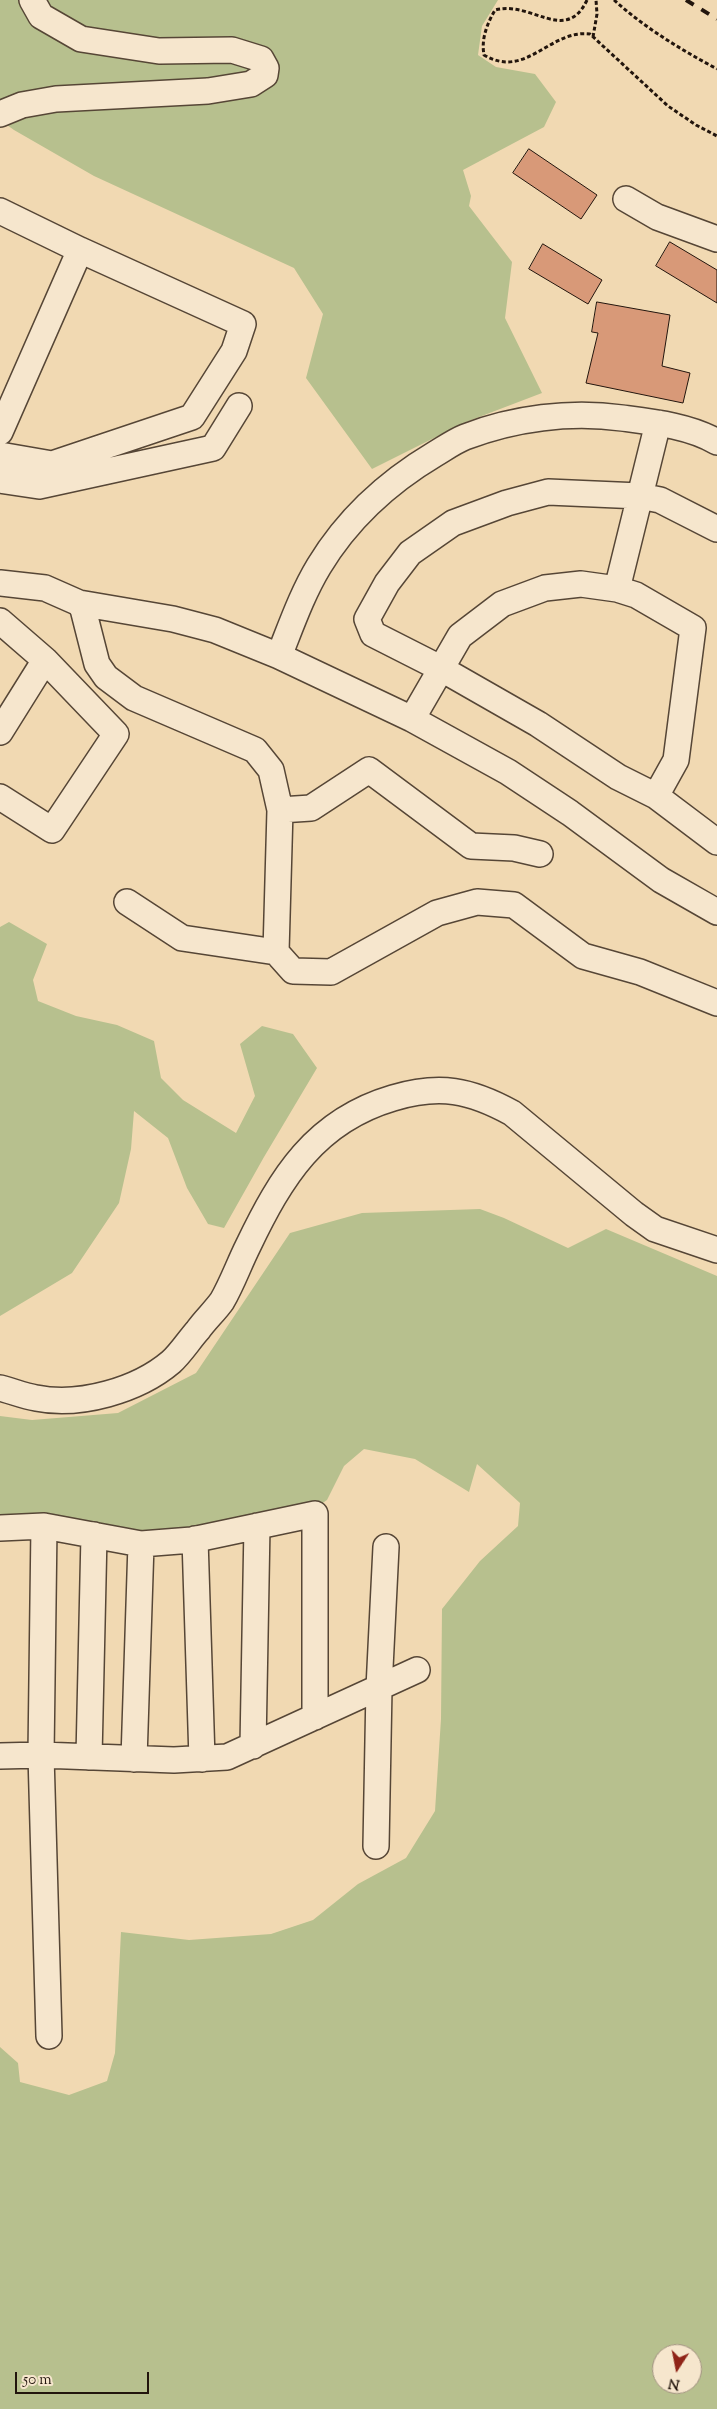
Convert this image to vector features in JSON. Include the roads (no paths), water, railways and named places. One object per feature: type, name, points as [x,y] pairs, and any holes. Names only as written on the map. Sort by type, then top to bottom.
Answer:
[{"type":"street","points":[[0,114],[22,105],[56,99],[208,91],[252,84],[265,75],[266,68],[261,59],[232,50],[159,51],[81,39],[41,16],[32,0]]},
{"type":"street","points":[[626,199],[657,217],[717,239]]},
{"type":"street","points":[[0,211],[80,250],[243,324],[234,351],[192,417],[52,464],[0,455]]},
{"type":"street","points":[[0,432],[80,250]]},
{"type":"street","points":[[0,480],[39,486],[212,448],[239,406]]},
{"type":"street","points":[[279,656],[298,608],[318,566],[364,507],[391,483],[464,438],[500,426],[562,415],[607,416],[658,422],[717,442]]},
{"type":"street","points":[[617,588],[658,422]]},
{"type":"street","points":[[717,529],[660,500],[640,496],[548,492],[540,494],[507,503],[453,523],[410,553],[387,583],[367,619],[373,634],[440,668],[538,724],[618,777],[656,796],[717,842]]},
{"type":"street","points":[[0,583],[45,588],[79,603],[173,619],[215,630],[279,656],[412,719],[508,772],[570,813],[661,880],[717,912]]},
{"type":"street","points":[[412,719],[460,636],[502,604],[545,588],[581,584],[617,588],[636,595],[693,628],[676,760],[656,796]]},
{"type":"street","points":[[79,603],[83,609],[97,664],[106,677],[134,698],[255,750],[271,770],[280,810],[276,952]]},
{"type":"street","points":[[0,621],[46,660],[116,734],[52,830],[0,797]]},
{"type":"street","points":[[0,732],[46,660]]},
{"type":"street","points":[[280,810],[311,808],[369,770],[471,846],[514,848],[540,854]]},
{"type":"street","points":[[126,902],[182,938],[276,952],[293,971],[331,972],[437,913],[477,902],[514,905],[583,956],[640,972],[717,1003]]},
{"type":"street","points":[[0,1388],[37,1398],[63,1400],[126,1389],[151,1377],[172,1361],[222,1301],[281,1183],[304,1152],[331,1127],[367,1108],[405,1094],[448,1090],[490,1100],[512,1113],[620,1203],[655,1229],[717,1250]]},
{"type":"street","points":[[0,1528],[44,1526],[140,1544],[195,1539],[315,1514],[315,1717]]},
{"type":"street","points":[[44,1526],[41,1755],[48,2036]]},
{"type":"street","points":[[252,1746],[256,1526]]},
{"type":"street","points":[[89,1757],[94,1535]]},
{"type":"street","points":[[195,1539],[202,1758]]},
{"type":"street","points":[[134,1759],[140,1544]]},
{"type":"street","points":[[376,1846],[379,1688],[386,1547]]},
{"type":"street","points":[[0,1756],[41,1755],[134,1759],[227,1757],[417,1670]]},
{"type":"railway","points":[[686,0],[717,19]]}]
